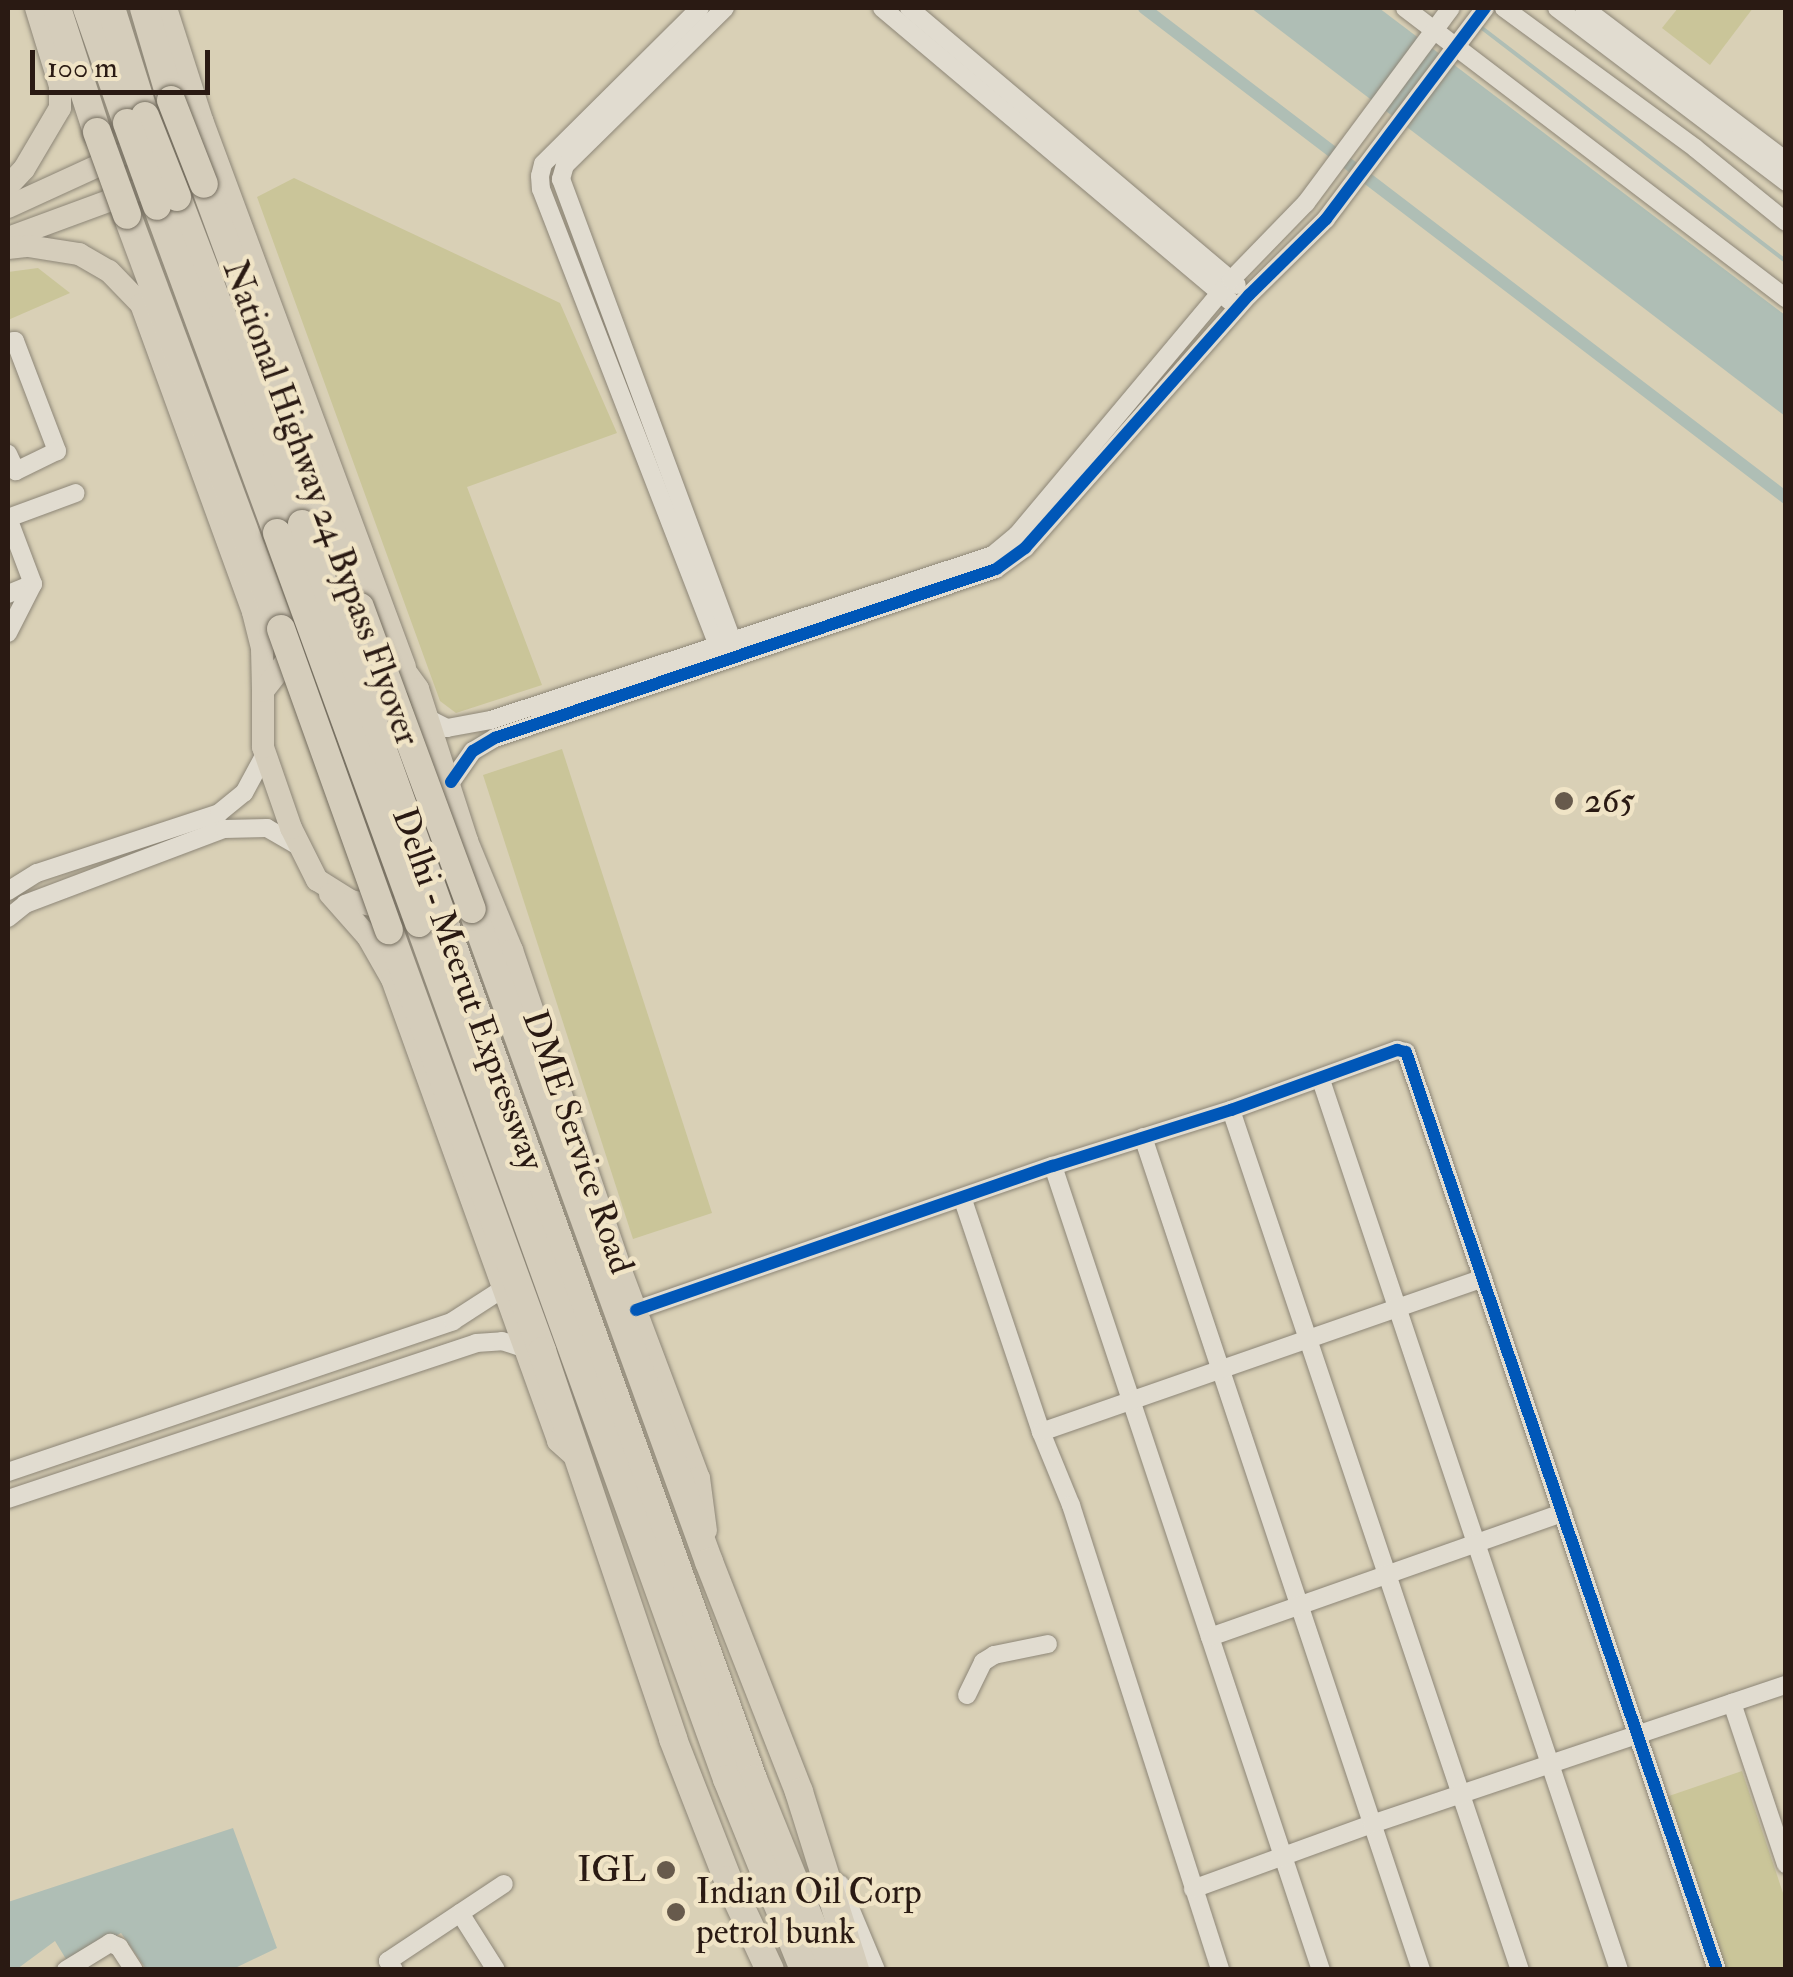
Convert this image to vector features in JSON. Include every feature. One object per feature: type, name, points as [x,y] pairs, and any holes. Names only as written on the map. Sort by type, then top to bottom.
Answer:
[{"type":"highway","points":[[57,8],[159,307],[356,834],[533,1350],[580,1461],[673,1738],[728,1880],[770,1970]]},
{"type":"highway","name":"Delhi - Meerut Expressway","points":[[88,8],[136,120],[289,529],[537,1213],[830,1970]]},
{"type":"highway","name":"Delhi - Meerut Expressway","points":[[111,8],[136,120]]},
{"type":"highway","name":"National Highway 24 Bypass Flyover","points":[[144,8],[174,110],[709,1562],[740,1636]]},
{"type":"highway","name":"Delhi - Meerut Expressway","points":[[537,1213],[727,1780],[803,1970]]},
{"type":"highway","points":[[636,1622],[803,1970]]},
{"type":"highway","points":[[740,1636],[748,1705],[830,1970]]},
{"type":"highway","points":[[740,1636],[799,1792],[855,1970]]},
{"type":"main road","points":[[8,186],[32,157],[60,108],[60,86],[36,8]]},
{"type":"main road","points":[[166,8],[202,120],[408,675],[429,719],[467,840],[464,860],[450,884],[425,900],[392,909],[352,901],[317,880]]},
{"type":"main road","points":[[8,207],[202,120]]},
{"type":"main road","points":[[8,238],[218,160]]},
{"type":"main road","points":[[8,248],[28,246],[78,254],[109,270],[141,304],[253,612],[262,648],[260,711],[265,754],[317,880],[368,938],[392,978],[504,1288],[533,1350]]},
{"type":"main road","points":[[263,691],[288,659],[326,641],[370,643],[395,657],[408,675]]},
{"type":"main road","name":"DME Service Road","points":[[467,840],[512,950],[636,1310],[699,1478],[709,1562]]},
{"type":"street","points":[[700,8],[543,164],[540,176],[541,189],[728,651]]},
{"type":"street","points":[[725,8],[566,165],[561,178],[562,192],[728,651]]},
{"type":"street","points":[[882,8],[1244,301]]},
{"type":"street","points":[[910,8],[1226,286]]},
{"type":"street","points":[[1405,8],[1439,24],[1457,47],[1786,298]]},
{"type":"street","points":[[1504,8],[1695,148],[1786,222]]},
{"type":"street","points":[[1557,8],[1786,182]]},
{"type":"street","points":[[1584,8],[1786,161]]},
{"type":"street","points":[[429,719],[448,728],[490,720],[996,569],[1026,548],[1244,301],[1326,219],[1483,9]]},
{"type":"street","points":[[451,782],[473,751],[495,738],[993,555],[1018,535],[1226,286],[1306,203],[1439,24]]},
{"type":"street","points":[[8,342],[16,342],[57,451],[16,471],[8,458]]},
{"type":"street","points":[[8,633],[33,584],[8,518],[76,493]]},
{"type":"street","points":[[8,594],[33,584]]},
{"type":"street","points":[[8,892],[37,873],[219,813],[244,793],[265,754]]},
{"type":"street","points":[[8,918],[25,904],[238,826],[266,828],[301,848]]},
{"type":"street","points":[[37,873],[52,894]]},
{"type":"street","points":[[636,1310],[1053,1166],[1321,1080],[1398,1050],[1406,1052],[1717,1970]]},
{"type":"street","points":[[1321,1080],[1620,1970]]},
{"type":"street","points":[[1231,1110],[1520,1970]]},
{"type":"street","points":[[1142,1137],[1421,1970]]},
{"type":"street","points":[[1053,1166],[1320,1970]]},
{"type":"street","points":[[963,1200],[1041,1432],[1071,1506],[1220,1970]]},
{"type":"street","points":[[1041,1432],[1483,1278]]},
{"type":"street","points":[[8,1472],[453,1321],[504,1288]]},
{"type":"street","points":[[8,1499],[476,1343],[502,1341],[533,1350]]},
{"type":"street","points":[[1210,1637],[1563,1513]]},
{"type":"street","points":[[968,1695],[984,1662],[994,1656],[1048,1644]]},
{"type":"street","points":[[1194,1890],[1372,1824],[1786,1685]]},
{"type":"street","points":[[1732,1703],[1786,1864]]},
{"type":"street","points":[[799,1792],[876,1970]]},
{"type":"street","points":[[728,1880],[754,1970]]},
{"type":"street","points":[[394,1970],[388,1961],[504,1884]]},
{"type":"street","points":[[460,1913],[496,1970]]},
{"type":"street","points":[[66,1970],[110,1942],[134,1970]]},
{"type":"shaded area","points":[[1251,8],[1379,8],[1785,315],[1785,416]]},
{"type":"shaded area","points":[[1678,8],[1753,8],[1710,65],[1662,28]]},
{"type":"shaded area","points":[[294,178],[560,303],[617,433],[467,487],[542,685],[456,713],[440,701],[257,197]]},
{"type":"shaded area","points":[[38,268],[70,293],[8,320],[8,272]]},
{"type":"shaded area","points":[[562,749],[712,1213],[633,1239],[483,775]]},
{"type":"shaded area","points":[[1742,1771],[1785,1899],[1785,1969],[1724,1969],[1666,1797]]},
{"type":"shaded area","points":[[233,1828],[277,1948],[233,1969],[146,1969],[121,1933],[69,1964],[55,1941],[17,1969],[8,1969],[8,1902]]},
{"type":"waterway","points":[[1144,8],[1786,498]]},
{"type":"waterway","points":[[1478,25],[1786,261]]},
{"type":"cycle path","points":[[451,782],[473,751],[495,738],[996,569],[1025,548],[1249,295],[1326,219],[1485,8]]},
{"type":"cycle path","points":[[636,1310],[1053,1166],[1231,1110],[1397,1050],[1406,1052],[1717,1970]]},
{"type":"place","name":"265","points":[[1564,801]]},
{"type":"place","name":"IGL","points":[[666,1870]]},
{"type":"place","name":"Indian Oil Corp petrol bunk","points":[[676,1912]]}]
